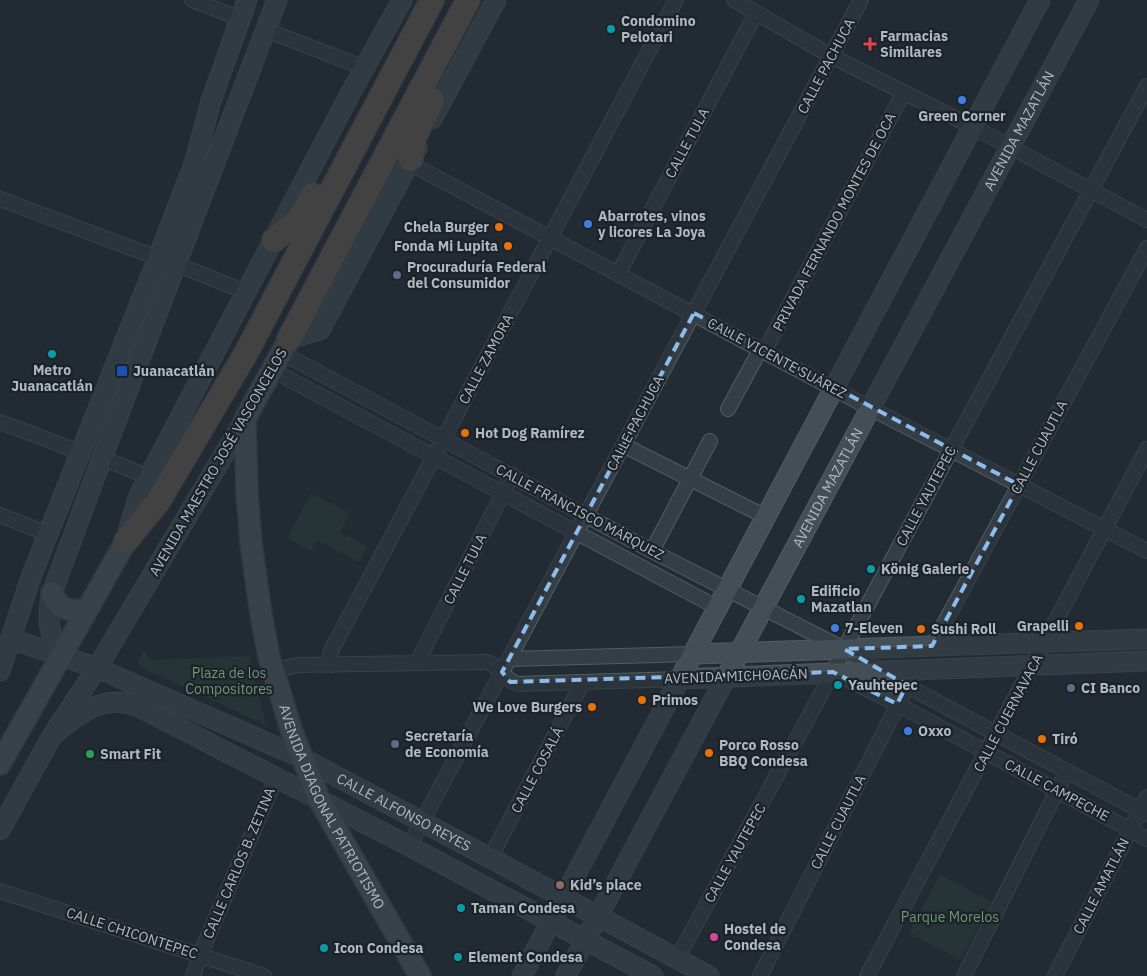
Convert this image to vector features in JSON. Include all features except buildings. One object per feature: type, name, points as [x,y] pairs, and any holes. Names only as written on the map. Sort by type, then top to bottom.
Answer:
[{"type":"highway","points":[[126,541],[158,502],[246,354],[432,0]]},
{"type":"highway","points":[[281,354],[468,0]]},
{"type":"highway","points":[[410,161],[414,138],[433,96],[432,66]]},
{"type":"highway","points":[[274,240],[300,220],[326,171],[354,147]]},
{"type":"main road","points":[[0,671],[6,637],[195,161],[211,101],[248,0]]},
{"type":"main road","points":[[195,161],[225,109],[266,0]]},
{"type":"main road","points":[[60,656],[50,635],[49,606],[52,593],[277,0]]},
{"type":"main road","points":[[0,764],[126,541],[139,495],[402,0]]},
{"type":"main road","name":"AVENIDA MAESTRO JOSÉ VASCONCELOS","points":[[0,830],[52,736],[97,668],[245,419],[281,354],[320,330],[496,0]]},
{"type":"main road","points":[[522,976],[1040,0]]},
{"type":"main road","name":"AVENIDA MAZATLÁN","points":[[566,976],[1089,0]]},
{"type":"main road","name":"AVENIDA DIAGONAL PATRIOTISMO","points":[[245,419],[247,493],[251,543],[261,614],[273,671],[284,708],[320,801],[420,976]]},
{"type":"main road","points":[[52,593],[57,603],[62,607],[72,611],[86,610]]},
{"type":"main road","name":"CALLE ALFONSO REYES","points":[[6,637],[97,668],[302,758],[710,976]]},
{"type":"main road","name":"AVENIDA MICHOACÁN","points":[[694,654],[1147,639]]},
{"type":"main road","name":"AVENIDA MICHOACÁN","points":[[680,679],[879,671],[911,677],[1034,665],[1147,661]]},
{"type":"main road","name":"CALLE ALFONSO REYES","points":[[52,736],[92,707],[104,703],[127,702],[137,706],[409,846],[586,940],[644,974]]},
{"type":"street","points":[[192,0],[241,18]]},
{"type":"street","name":"CALLE ZAMORA","points":[[333,664],[329,662],[330,651],[676,0]]},
{"type":"street","points":[[734,0],[831,56],[973,127],[1147,220]]},
{"type":"street","name":"CALLE PACHUCA","points":[[409,846],[861,0]]},
{"type":"street","name":"CALLE TULA","points":[[618,274],[756,13]]},
{"type":"street","points":[[266,30],[365,68]]},
{"type":"street","name":"CALLE YAUTEPEC","points":[[677,959],[1147,86]]},
{"type":"street","name":"PRIVADA FERNANDO MONTES DE OCA","points":[[728,409],[762,351],[904,92]]},
{"type":"street","name":"CALLE VICENTE SUÁREZ","points":[[410,161],[762,351],[1147,551]]},
{"type":"street","points":[[0,199],[158,258]]},
{"type":"street","name":"CALLE CUAUTLA","points":[[932,646],[1147,248]]},
{"type":"street","points":[[176,264],[246,292]]},
{"type":"street","name":"CALLE FRANCISCO MÁRQUEZ","points":[[281,354],[652,551],[844,648],[879,671]]},
{"type":"street","name":"CALLE FRANCISCO MÁRQUEZ","points":[[281,354],[434,457],[718,608]]},
{"type":"street","points":[[0,422],[80,452]]},
{"type":"street","points":[[652,551],[710,441]]},
{"type":"street","points":[[623,445],[766,517]]},
{"type":"street","name":"CALLE CUERNAVACA","points":[[867,976],[1034,665],[1147,449]]},
{"type":"street","points":[[102,458],[149,476]]},
{"type":"street","name":"CALLE TULA","points":[[417,663],[512,475]]},
{"type":"street","points":[[0,514],[48,534]]},
{"type":"street","name":"AVENIDA MICHOACÁN","points":[[509,659],[694,654]]},
{"type":"street","name":"AVENIDA MICHOACÁN","points":[[273,671],[297,665],[488,662],[502,672],[510,682],[517,684],[680,679]]},
{"type":"street","name":"CALLE CAMPECHE","points":[[833,672],[897,704],[1147,839]]},
{"type":"street","name":"CALLE CUAUTLA","points":[[760,976],[911,677]]},
{"type":"street","name":"CALLE CAMPECHE","points":[[911,677],[996,733],[1144,812]]},
{"type":"street","name":"CALLE COSALÁ","points":[[490,858],[583,682]]},
{"type":"street","points":[[964,976],[1067,771]]},
{"type":"street","name":"CALLE CARLOS B. ZETINA","points":[[193,976],[200,954],[276,778]]},
{"type":"street","name":"CALLE AMATLÁN","points":[[1055,976],[1130,830],[1144,812],[1147,797]]},
{"type":"street","name":"CALLE CHICONTEPEC","points":[[0,891],[264,976]]},
{"type":"highlighted area","points":[[694,313],[1019,485],[932,646],[844,649],[907,685],[897,704],[833,672],[510,682],[502,672]]},
{"type":"green space","points":[[311,493],[350,513],[340,532],[367,546],[359,562],[317,540],[311,551],[287,538]]},
{"type":"green space","name":"Plaza de los Compositores","points":[[144,650],[148,657],[153,660],[249,656],[266,725],[140,667],[138,661]]},
{"type":"green space","name":"Parque Morelos","points":[[940,874],[991,902],[960,960],[909,933]]},
{"type":"place","name":"Condomino Pelotari","points":[[611,29]]},
{"type":"place","name":"Farmacias Similares","points":[[870,44]]},
{"type":"place","name":"Green Corner","points":[[962,100]]},
{"type":"place","name":"Abarrotes, vinos y licores La Joya","points":[[588,224]]},
{"type":"place","name":"Chela Burger","points":[[499,227]]},
{"type":"place","name":"Fonda Mi Lupita","points":[[508,246]]},
{"type":"place","name":"Procuraduría Federal del Consumidor","points":[[397,275]]},
{"type":"place","name":"Metro Juanacatlán","points":[[52,354]]},
{"type":"place","name":"Juanacatlán","points":[[122,371]]},
{"type":"place","name":"Hot Dog Ramírez","points":[[465,433]]},
{"type":"place","name":"König Galerie","points":[[871,569]]},
{"type":"place","name":"Edificio Mazatlan","points":[[801,599]]},
{"type":"place","name":"Grapelli","points":[[1079,626]]},
{"type":"place","name":"7-Eleven","points":[[835,628]]},
{"type":"place","name":"Sushi Roll","points":[[921,629]]},
{"type":"place","name":"Yauhtepec","points":[[838,685]]},
{"type":"place","name":"CI Banco","points":[[1071,688]]},
{"type":"place","name":"Primos","points":[[642,700]]},
{"type":"place","name":"We Love Burgers","points":[[592,707]]},
{"type":"place","name":"Oxxo","points":[[908,731]]},
{"type":"place","name":"Tiró","points":[[1042,739]]},
{"type":"place","name":"Secretaría de Economía","points":[[395,744]]},
{"type":"place","name":"Porco Rosso BBQ Condesa","points":[[709,753]]},
{"type":"place","name":"Smart Fit","points":[[90,754]]},
{"type":"place","name":"Kid’s place","points":[[560,885]]},
{"type":"place","name":"Taman Condesa","points":[[461,908]]},
{"type":"place","name":"Hostel de Condesa","points":[[714,937]]},
{"type":"place","name":"Icon Condesa","points":[[324,948]]},
{"type":"place","name":"Element Condesa","points":[[458,957]]}]
